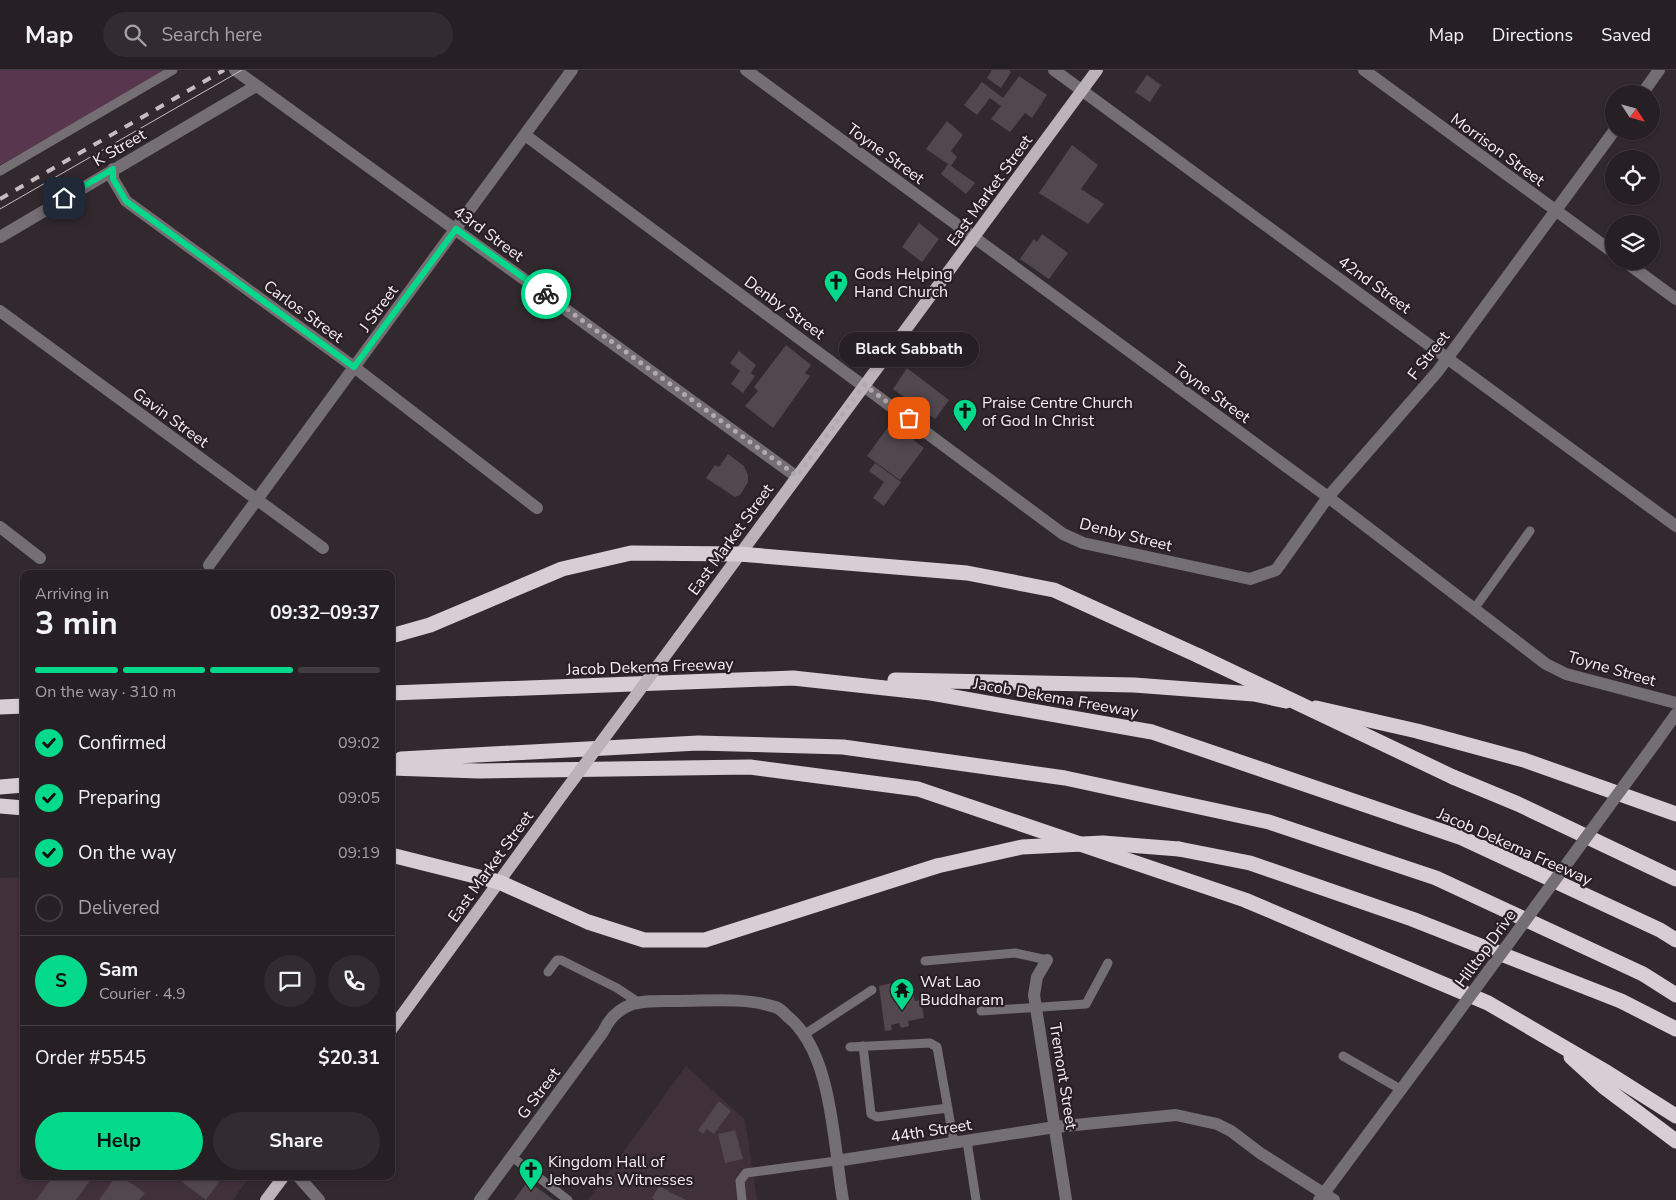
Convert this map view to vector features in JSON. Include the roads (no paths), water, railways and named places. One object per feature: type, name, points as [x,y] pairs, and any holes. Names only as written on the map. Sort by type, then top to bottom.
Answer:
[{"type":"highway","points":[[395,635],[430,625],[562,569],[631,553],[739,554],[967,572],[1054,590],[1199,656],[1452,777],[1518,804],[1676,879]]},
{"type":"highway","points":[[792,678],[1134,685],[1254,694],[1473,745],[1524,760],[1675,814]]},
{"type":"highway","name":"Jacob Dekema Freeway","points":[[395,693],[792,678],[931,693],[1152,732],[1462,838],[1676,940]]},
{"type":"highway","points":[[3,707],[20,705]]},
{"type":"highway","points":[[395,760],[707,743],[843,747],[1065,778],[1269,822],[1436,878],[1643,974],[1676,995]]},
{"type":"highway","points":[[395,768],[479,771],[750,767],[918,789],[1245,900],[1488,1004],[1558,1043],[1676,1116]]},
{"type":"highway","points":[[0,787],[20,785]]},
{"type":"highway","points":[[0,806],[20,808]]},
{"type":"highway","points":[[395,856],[499,882],[588,922],[644,940],[705,940],[937,866],[1022,847],[1103,843],[1179,849],[1250,863],[1412,919],[1621,1001],[1676,1029]]},
{"type":"highway","points":[[1558,1043],[1584,1070],[1604,1087],[1676,1141]]},
{"type":"main road","name":"East Market Street","points":[[395,1021],[1097,70]]},
{"type":"main road","points":[[266,1200],[281,1180]]},
{"type":"street","name":"43rd Street","points":[[235,70],[797,476]]},
{"type":"street","name":"J Street","points":[[209,565],[572,70]]},
{"type":"street","name":"Toyne Street","points":[[746,70],[1328,497],[1546,664],[1566,674],[1676,703]]},
{"type":"street","name":"42nd Street","points":[[1054,70],[1676,526]]},
{"type":"street","name":"Morrison Street","points":[[1364,70],[1605,247]]},
{"type":"street","points":[[1648,85],[1659,70]]},
{"type":"street","name":"K Street","points":[[0,237],[256,86]]},
{"type":"street","name":"Denby Street","points":[[524,135],[1063,534],[1083,543],[1250,579]]},
{"type":"street","name":"F Street","points":[[1250,579],[1276,570],[1328,497],[1448,357],[1607,140]]},
{"type":"street","name":"Carlos Street","points":[[113,169],[113,179],[126,201],[354,367],[537,508]]},
{"type":"street","points":[[1636,270],[1676,299]]},
{"type":"street","name":"Gavin Street","points":[[0,311],[323,548]]},
{"type":"street","points":[[0,527],[40,558]]},
{"type":"street","name":"Hilltop Drive","points":[[1326,1198],[1400,1089],[1676,714]]},
{"type":"street","name":"Tremont Street","points":[[1047,960],[1037,977],[1034,995],[1066,1200]]},
{"type":"street","points":[[638,1002],[752,1002],[777,1007],[799,1025],[815,1052],[826,1083],[843,1200]]},
{"type":"street","name":"G Street","points":[[484,1199],[511,1156],[603,1032],[609,1019],[623,1007],[638,1002]]},
{"type":"street","name":"44th Street","points":[[836,1161],[1055,1128],[1176,1114],[1217,1124],[1231,1131],[1326,1198]]},
{"type":"street","points":[[302,1180],[319,1200]]},
{"type":"lane","points":[[0,171],[173,70]]},
{"type":"lane","points":[[1474,609],[1530,531]]},
{"type":"lane","points":[[925,961],[1015,954],[1047,960]]},
{"type":"lane","points":[[548,972],[557,960],[561,960],[617,988],[638,1002]]},
{"type":"lane","points":[[981,1011],[1086,1004],[1108,963]]},
{"type":"lane","points":[[805,1034],[872,990]]},
{"type":"lane","points":[[850,1047],[930,1043],[937,1047],[954,1143]]},
{"type":"lane","points":[[863,1046],[871,1114],[877,1118],[948,1108]]},
{"type":"lane","points":[[1343,1056],[1400,1089]]},
{"type":"lane","points":[[968,1141],[976,1200]]},
{"type":"lane","points":[[511,1156],[568,1200]]},
{"type":"lane","points":[[742,1200],[740,1181],[746,1173],[836,1161]]},
{"type":"tram line","points":[[0,209],[242,70]]},
{"type":"railway","points":[[0,199],[224,70]]},
{"type":"place","name":"Gods Helping Hand Church","points":[[836,303]]},
{"type":"place","name":"Black Sabbath","points":[[909,418]]},
{"type":"place","name":"Praise Centre Church of God In Christ","points":[[965,432]]},
{"type":"place","name":"Wat Lao Buddharam","points":[[902,1011]]},
{"type":"place","name":"Kingdom Hall of Jehovahs Witnesses","points":[[531,1191]]}]
